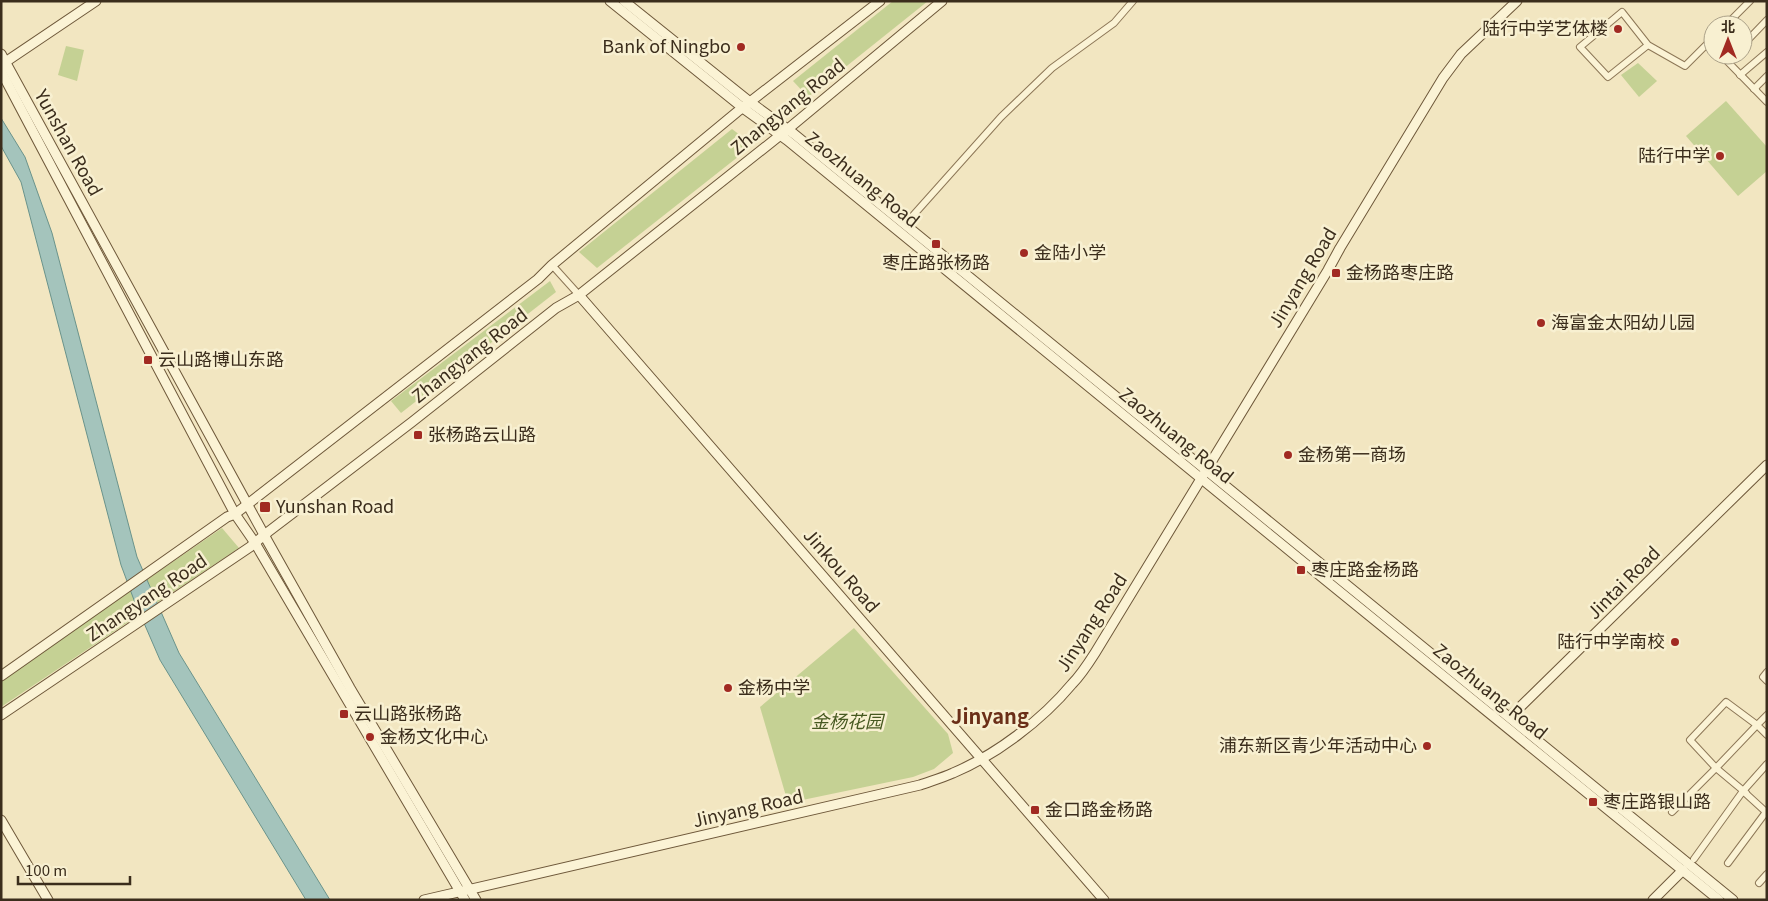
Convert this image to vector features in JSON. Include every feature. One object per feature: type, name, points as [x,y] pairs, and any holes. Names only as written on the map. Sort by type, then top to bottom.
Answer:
[{"type":"street","points":[[2,63],[96,1]]},
{"type":"street","name":"Zaozhuang Road","points":[[610,1],[784,132],[1506,720],[1733,900]]},
{"type":"street","name":"Zaozhuang Road","points":[[624,1],[746,105]]},
{"type":"street","name":"Zhangyang Road","points":[[1,676],[151,572],[226,517],[235,514],[530,285],[746,105],[880,1]]},
{"type":"street","name":"Zhangyang Road","points":[[1,716],[255,543],[556,308],[579,295],[784,132],[942,1]]},
{"type":"street","points":[[909,220],[1014,105],[1052,68],[1114,22],[1133,1]]},
{"type":"street","name":"Jinyang Road","points":[[424,900],[465,893],[920,785],[953,773],[982,758],[1040,717],[1073,684],[1095,653],[1443,78],[1461,54],[1517,1]]},
{"type":"street","points":[[1736,15],[1750,1]]},
{"type":"street","points":[[1648,45],[1608,76],[1580,47],[1622,12],[1648,45],[1685,66],[1703,48]]},
{"type":"street","points":[[1753,35],[1767,20]]},
{"type":"street","points":[[1740,74],[1767,52]]},
{"type":"street","name":"Yunshan Road","points":[[2,63],[264,536],[465,893]]},
{"type":"street","name":"Yunshan Road","points":[[2,63],[235,514],[255,543],[465,893],[476,900]]},
{"type":"street","points":[[1731,65],[1767,102]]},
{"type":"street","points":[[1754,89],[1767,76]]},
{"type":"street","name":"Jinkou Road","points":[[552,265],[1104,900]]},
{"type":"street","name":"Jintai Road","points":[[1506,720],[1767,465]]},
{"type":"street","points":[[1767,672],[1763,677],[1767,681]]},
{"type":"street","points":[[1728,862],[1766,812],[1716,768],[1690,740],[1726,702],[1757,725],[1767,735]]},
{"type":"street","points":[[1672,812],[1767,715]]},
{"type":"street","points":[[1653,900],[1689,864],[1742,790],[1767,764]]},
{"type":"street","points":[[1,820],[48,900]]},
{"type":"street","name":"Zaozhuang Road","points":[[1689,864],[1719,900]]},
{"type":"street","points":[[1759,883],[1767,874]]},
{"type":"green space","points":[[893,1],[928,1],[808,97],[793,81]]},
{"type":"green space","points":[[66,46],[84,50],[77,81],[58,75]]},
{"type":"green space","points":[[1638,63],[1657,81],[1639,97],[1621,75]]},
{"type":"green space","points":[[1726,101],[1767,147],[1767,171],[1738,196],[1686,136]]},
{"type":"green space","points":[[732,129],[753,145],[597,268],[579,252]]},
{"type":"green space","points":[[550,281],[556,292],[401,413],[391,401]]},
{"type":"green space","points":[[222,528],[239,548],[1,707],[1,680]]},
{"type":"green space","name":"金杨花园","points":[[854,628],[948,734],[953,753],[934,769],[913,777],[788,803],[760,707]]},
{"type":"water","points":[[1,118],[25,157],[52,233],[137,557],[179,653],[330,900],[306,900],[160,660],[134,600],[121,565],[21,182],[1,146]]},
{"type":"place","name":"陆行中学艺体楼","points":[[1618,29]]},
{"type":"place","name":"Bank of Ningbo","points":[[741,47]]},
{"type":"place","name":"陆行中学","points":[[1720,156]]},
{"type":"place","name":"枣庄路张杨路","points":[[936,244]]},
{"type":"place","name":"金陆小学","points":[[1024,253]]},
{"type":"place","name":"金杨路枣庄路","points":[[1336,273]]},
{"type":"place","name":"海富金太阳幼儿园","points":[[1541,323]]},
{"type":"place","name":"云山路博山东路","points":[[148,360]]},
{"type":"place","name":"张杨路云山路","points":[[418,435]]},
{"type":"place","name":"金杨第一商场","points":[[1288,455]]},
{"type":"place","name":"Yunshan Road","points":[[265,507]]},
{"type":"place","name":"枣庄路金杨路","points":[[1301,570]]},
{"type":"place","name":"陆行中学南校","points":[[1675,642]]},
{"type":"place","name":"金杨中学","points":[[728,688]]},
{"type":"place","name":"云山路张杨路","points":[[344,714]]},
{"type":"place","name":"金杨文化中心","points":[[370,737]]},
{"type":"place","name":"浦东新区青少年活动中心","points":[[1427,746]]},
{"type":"place","name":"枣庄路银山路","points":[[1593,802]]},
{"type":"place","name":"金口路金杨路","points":[[1035,810]]},
{"type":"district","name":"Jinyang","points":[[990,717]]}]
